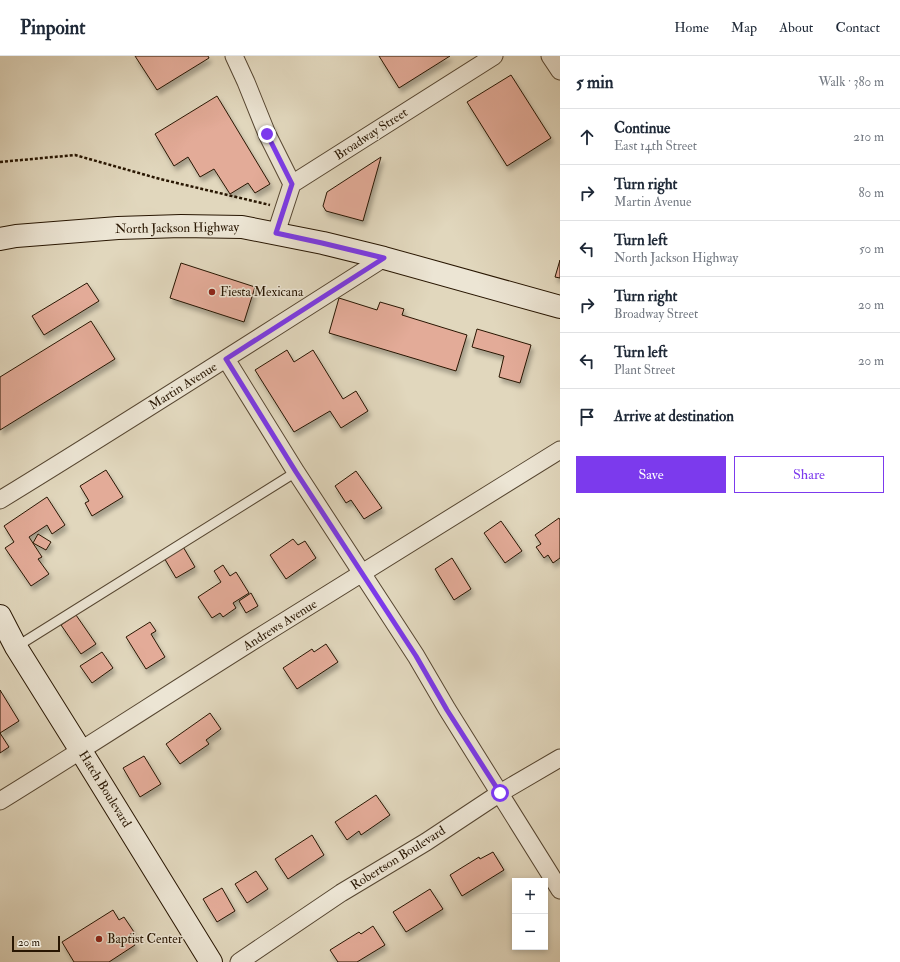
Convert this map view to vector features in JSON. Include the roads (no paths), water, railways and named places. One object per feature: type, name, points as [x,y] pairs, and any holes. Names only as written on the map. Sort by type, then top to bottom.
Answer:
[{"type":"main road","name":"North Jackson Highway","points":[[4,237],[118,228],[181,226],[242,227],[322,243],[384,258],[560,307]]},
{"type":"main road","name":"Hatch Boulevard","points":[[0,616],[16,647],[211,962]]},
{"type":"street","points":[[234,56],[267,134],[292,184],[276,233]]},
{"type":"street","name":"Broadway Street","points":[[292,184],[494,56]]},
{"type":"street","points":[[550,56],[560,71]]},
{"type":"street","name":"Martin Avenue","points":[[0,500],[92,444],[384,258]]},
{"type":"street","points":[[226,359],[296,472],[416,656],[447,710],[560,890]]},
{"type":"street","name":"Andrews Avenue","points":[[0,800],[560,450]]},
{"type":"street","name":"Robertson Boulevard","points":[[239,962],[341,893],[426,842],[500,793],[560,758]]},
{"type":"lane","points":[[16,647],[296,472]]},
{"type":"place","name":"Fiesta Mexicana","points":[[212,292]]},
{"type":"place","name":"Baptist Center","points":[[99,939]]}]
